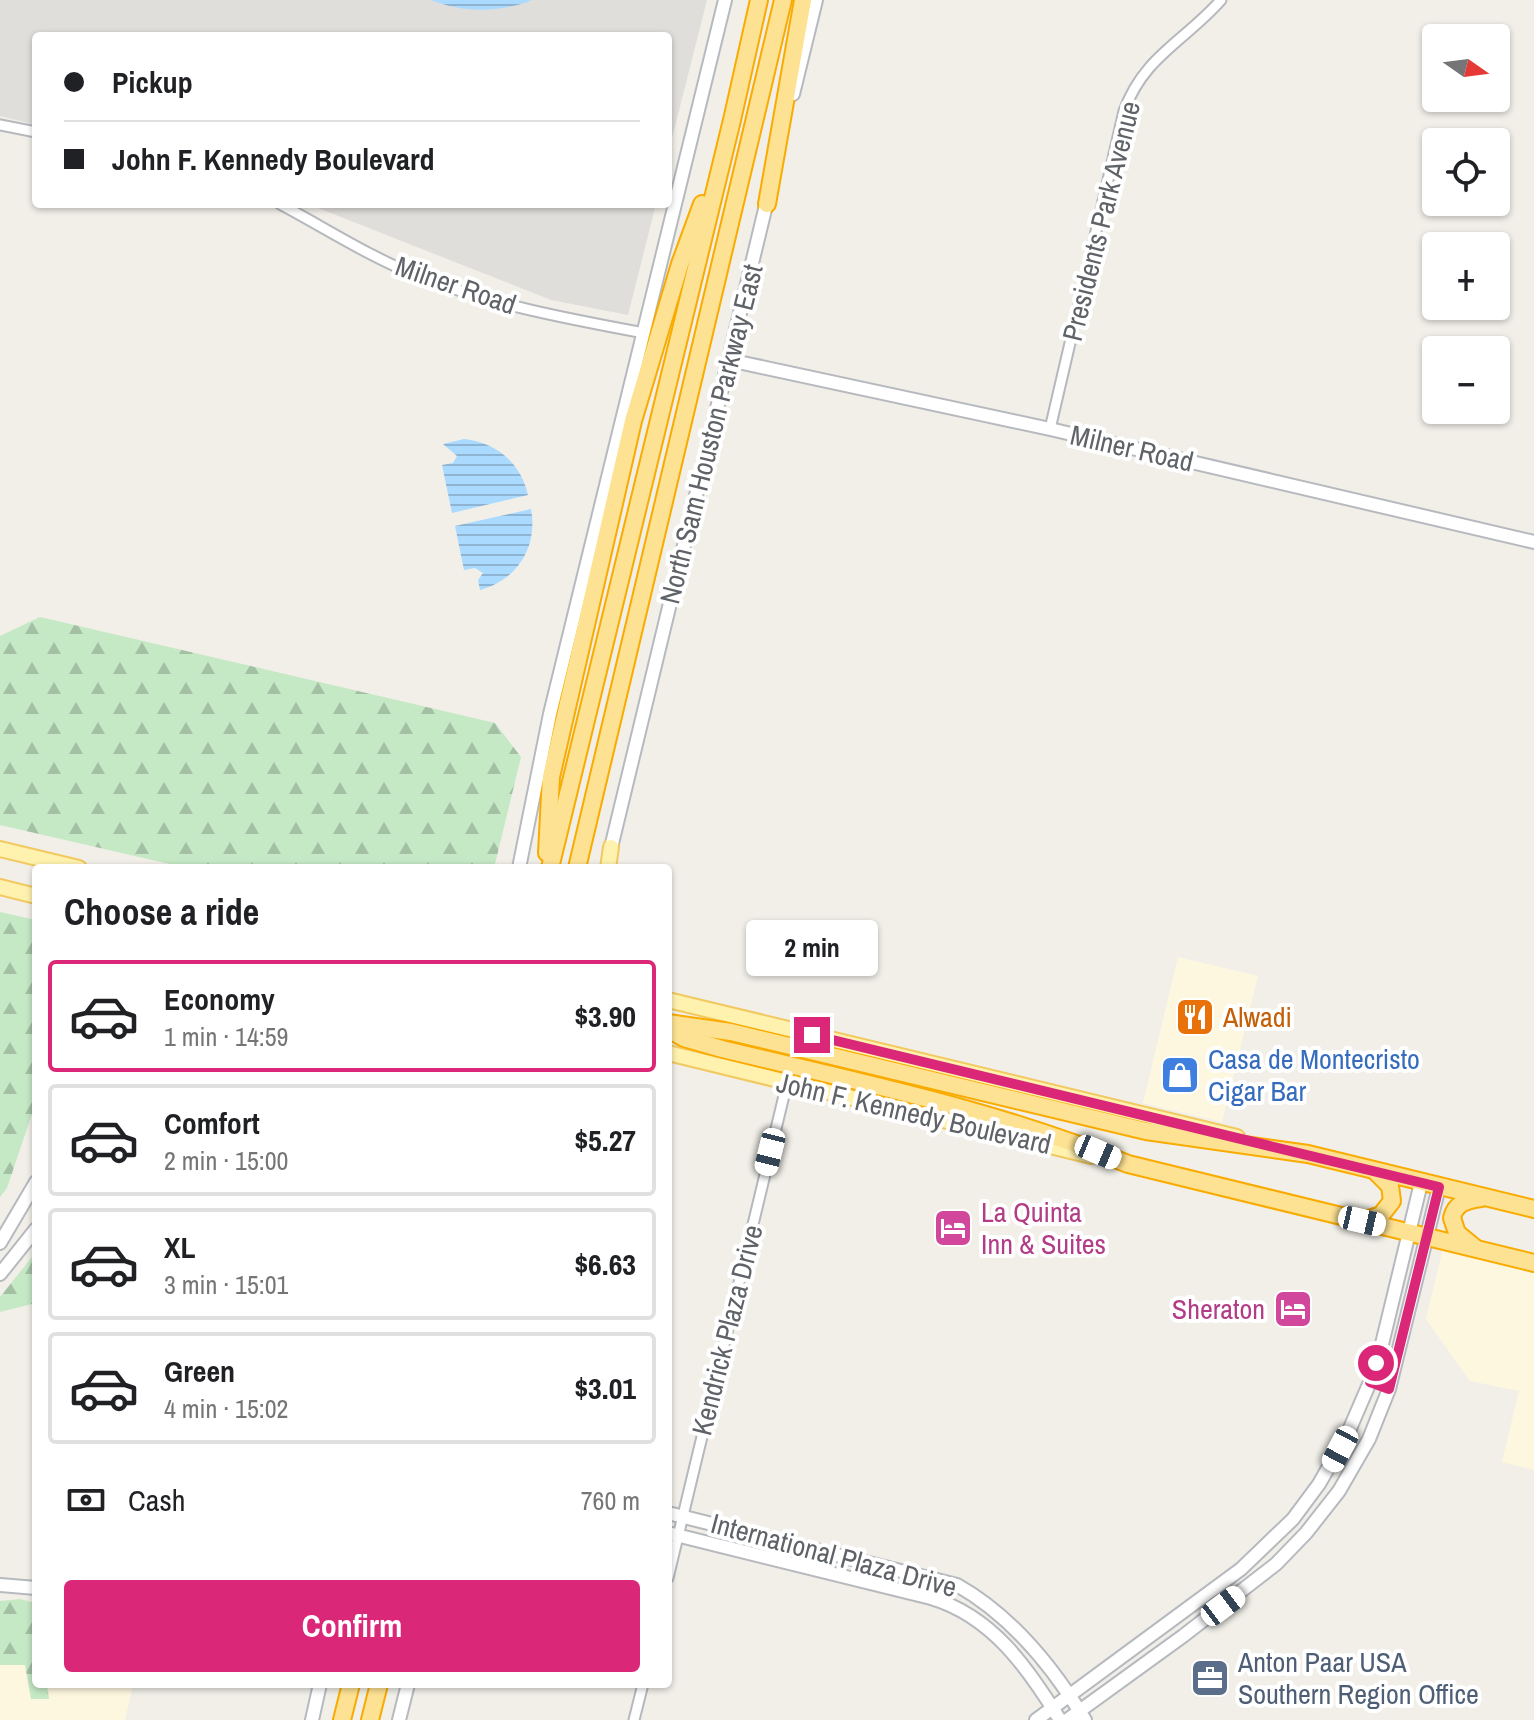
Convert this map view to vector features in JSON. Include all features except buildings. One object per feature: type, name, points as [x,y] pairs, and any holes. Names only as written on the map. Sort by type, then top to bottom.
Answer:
[{"type":"highway","name":"North Sam Houston Parkway East","points":[[551,864],[759,0]]},
{"type":"highway","name":"North Sam Houston Parkway East","points":[[578,864],[783,0]]},
{"type":"highway","points":[[767,204],[803,0]]},
{"type":"highway","points":[[550,864],[548,811],[558,748],[633,421],[680,264],[732,120]]},
{"type":"highway","points":[[672,1026],[731,1032],[1146,1131],[1308,1154]]},
{"type":"highway","points":[[672,1028],[702,1044],[989,1115],[1069,1140],[1128,1164]]},
{"type":"highway","name":"John F. Kennedy Boulevard","points":[[1308,1154],[1534,1209]]},
{"type":"highway","name":"John F. Kennedy Boulevard","points":[[1128,1164],[1534,1263]]},
{"type":"highway","points":[[1362,1221],[1381,1215],[1392,1201],[1390,1186],[1376,1172]]},
{"type":"highway","points":[[1478,1250],[1457,1233],[1452,1218],[1454,1209],[1466,1201],[1486,1198]]},
{"type":"highway","points":[[334,1720],[339,1688]]},
{"type":"highway","points":[[342,1720],[350,1688]]},
{"type":"highway","points":[[370,1720],[378,1688]]},
{"type":"main road","points":[[608,864],[611,847]]},
{"type":"main road","points":[[0,849],[62,864]]},
{"type":"main road","points":[[0,887],[32,895]]},
{"type":"main road","name":"John F. Kennedy Boulevard","points":[[672,1001],[1308,1154]]},
{"type":"main road","points":[[672,1007],[710,1010]]},
{"type":"main road","name":"John F. Kennedy Boulevard","points":[[672,1054],[1128,1164]]},
{"type":"street","points":[[520,864],[550,714],[725,0]]},
{"type":"street","name":"North Sam Houston Parkway East","points":[[611,847],[816,0]]},
{"type":"street","name":"Presidents Park Avenue","points":[[1050,429],[1131,91],[1144,71],[1197,26],[1221,0]]},
{"type":"street","points":[[0,125],[32,131]]},
{"type":"street","name":"Milner Road","points":[[288,208],[421,277],[545,314],[644,333]]},
{"type":"street","name":"Milner Road","points":[[729,360],[1050,429],[1534,542]]},
{"type":"street","name":"Kendrick Plaza Drive","points":[[673,1534],[682,1516],[787,1083]]},
{"type":"street","points":[[1036,1720],[1241,1569],[1293,1519],[1331,1465],[1370,1382],[1421,1183]]},
{"type":"street","points":[[1067,1720],[1082,1716],[1276,1564],[1306,1533],[1339,1491],[1369,1439],[1389,1389],[1439,1187]]},
{"type":"street","points":[[0,1243],[32,1189]]},
{"type":"street","points":[[0,1274],[32,1234]]},
{"type":"street","points":[[1370,1382],[1389,1389]]},
{"type":"street","name":"International Plaza Drive","points":[[672,1514],[939,1578],[974,1594],[1024,1637],[1082,1716]]},
{"type":"street","points":[[1293,1519],[1306,1533]]},
{"type":"street","name":"International Plaza Drive","points":[[673,1534],[931,1598],[960,1609],[990,1629],[1006,1646],[1023,1665],[1060,1720]]},
{"type":"street","points":[[823,1570],[827,1551]]},
{"type":"street","points":[[0,1585],[32,1588]]},
{"type":"street","points":[[960,1609],[974,1594]]},
{"type":"street","points":[[1174,1618],[1183,1636]]},
{"type":"street","points":[[312,1720],[319,1688]]},
{"type":"street","points":[[399,1720],[407,1688]]},
{"type":"street","points":[[634,1720],[642,1688]]},
{"type":"shaded area","points":[[0,0],[707,0],[672,138],[672,32],[32,32],[32,124],[0,116]]},
{"type":"shaded area","points":[[318,208],[655,208],[628,315],[551,300]]},
{"type":"shaded area","points":[[1178,957],[1258,976],[1222,1122],[1143,1103]]},
{"type":"shaded area","points":[[1443,1248],[1534,1269],[1534,1470],[1502,1462],[1519,1391],[1470,1381],[1426,1319]]},
{"type":"shaded area","points":[[20,1599],[32,1602],[32,1688],[132,1688],[125,1720],[0,1720],[0,1601]]},
{"type":"green space","points":[[40,617],[495,723],[521,757],[495,864],[170,864],[0,825],[0,636]]},
{"type":"green space","points":[[0,912],[32,919],[32,1114],[7,1188],[0,1197]]},
{"type":"green space","points":[[32,1257],[32,1304],[0,1312],[0,1297]]},
{"type":"green space","points":[[20,1599],[32,1602],[32,1688],[48,1688],[49,1699],[31,1699],[25,1665],[0,1665],[0,1601]]},
{"type":"water","points":[[431,0],[532,0],[482,10]]},
{"type":"water","points":[[464,439],[487,445],[506,456],[520,474],[528,495],[452,513],[442,465],[453,463],[457,456],[443,444]]},
{"type":"water","points":[[531,509],[531,536],[522,560],[505,578],[480,590],[478,580],[483,573],[475,568],[464,570],[455,526]]},
{"type":"place","name":"Alwadi","points":[[1195,1017]]},
{"type":"place","name":"Casa de Montecristo Cigar Bar","points":[[1180,1075]]},
{"type":"place","name":"La Quinta Inn & Suites","points":[[953,1228]]},
{"type":"place","name":"Sheraton","points":[[1293,1309]]},
{"type":"place","name":"Anton Paar USA Southern Region Office","points":[[1210,1678]]},
{"type":"route","points":[[812,1035],[1439,1187],[1389,1389],[1370,1382],[1376,1363]]}]
